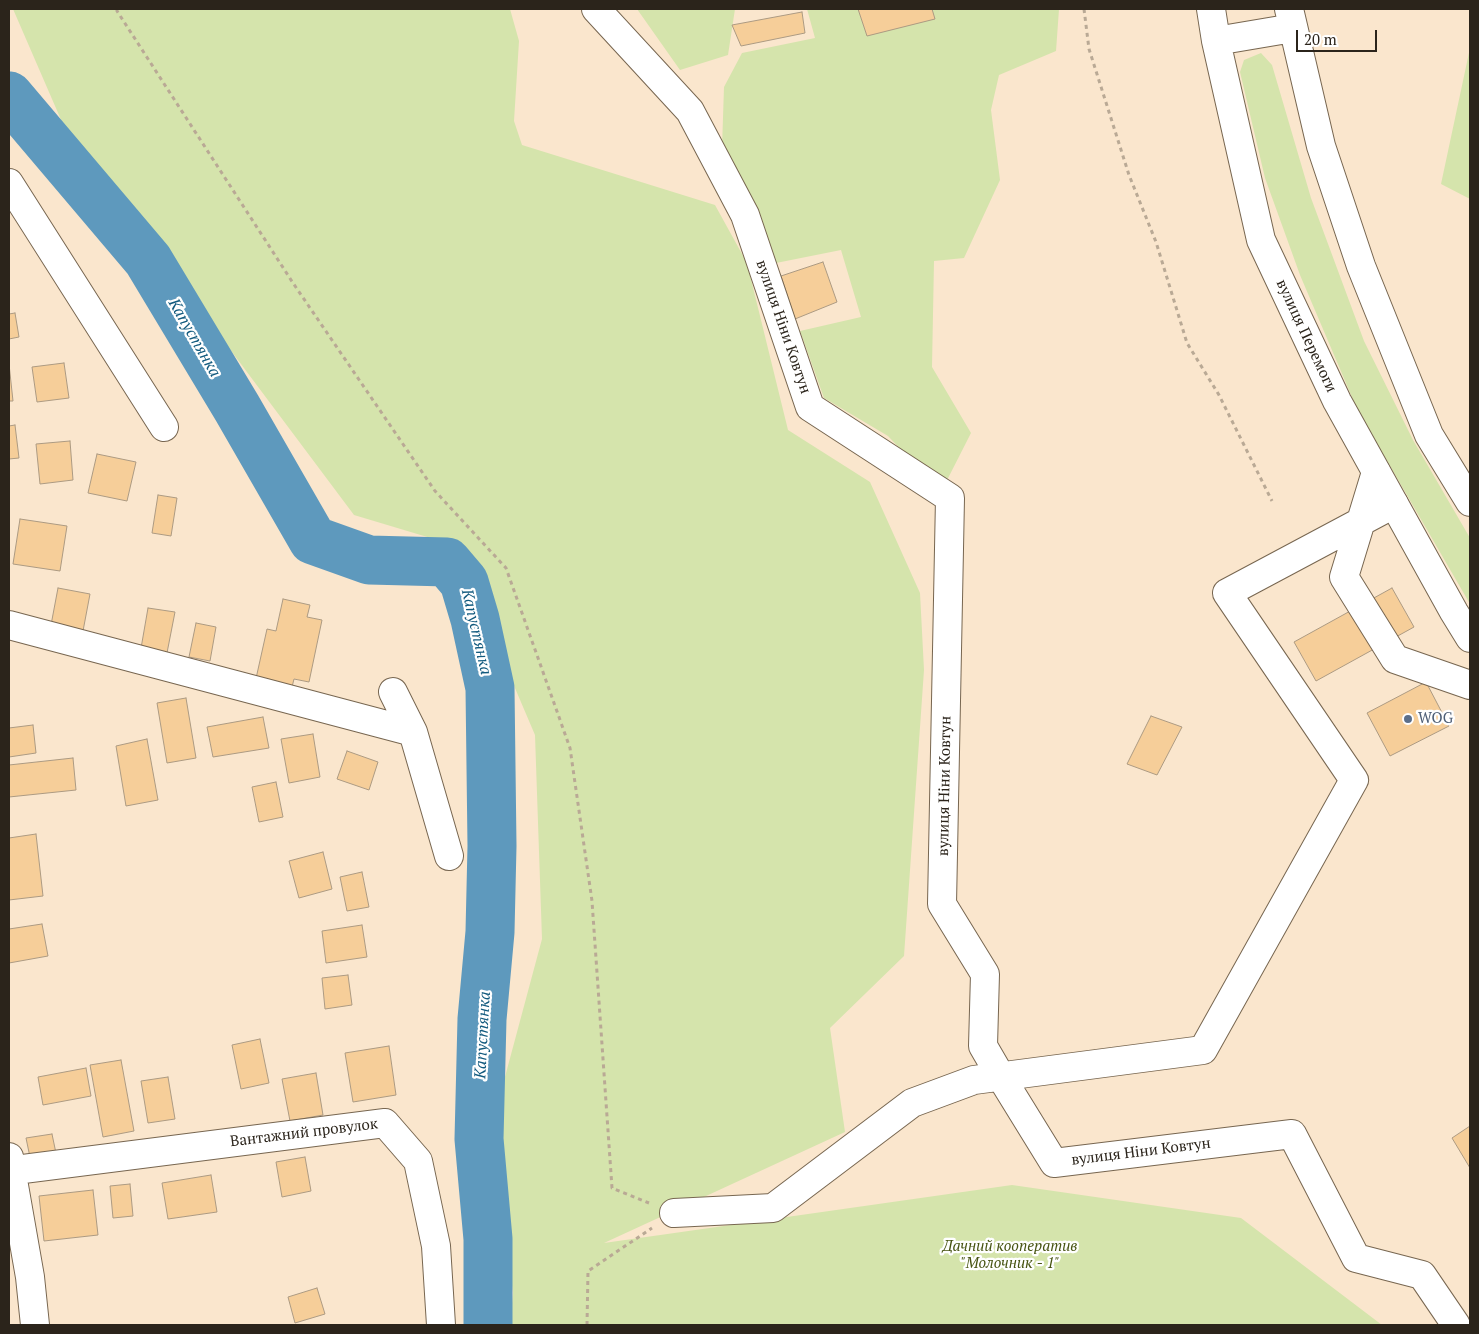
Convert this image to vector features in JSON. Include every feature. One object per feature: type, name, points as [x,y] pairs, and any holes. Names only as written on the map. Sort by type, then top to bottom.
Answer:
[{"type":"street","name":"вулиця Ніни Ковтун","points":[[596,9],[690,111],[745,215],[810,407],[950,498],[942,904],[985,974],[983,1046],[1054,1163],[1292,1134],[1356,1258],[1422,1275],[1456,1325]]},
{"type":"street","name":"вулиця Перемоги","points":[[1210,9],[1261,240],[1337,401],[1470,638]]},
{"type":"street","points":[[1216,41],[1291,18],[1321,146],[1361,266],[1429,435],[1470,502]]},
{"type":"street","points":[[9,183],[164,427]]},
{"type":"street","points":[[1376,472],[1344,577],[1395,659],[1470,685]]},
{"type":"street","points":[[674,1213],[773,1208],[912,1103],[974,1080],[1203,1050],[1354,780],[1227,593],[1394,504]]},
{"type":"street","points":[[9,625],[414,732]]},
{"type":"street","points":[[393,692],[414,732],[448,856]]},
{"type":"street","name":"Вантажний провулок","points":[[10,1169],[23,1170],[385,1123],[418,1161],[436,1246],[441,1325]]},
{"type":"street","points":[[10,1169],[30,1277],[35,1325]]},
{"type":"path","points":[[117,9],[292,283],[435,491],[506,568],[570,748],[592,901],[612,1188],[674,1213]]},
{"type":"path","points":[[1084,9],[1089,49],[1129,175],[1156,242],[1187,343],[1219,395],[1272,501]]},
{"type":"path","points":[[588,1325],[588,1271],[674,1213]]},
{"type":"green space","name":"Дачний кооператив \"Молочник - 1\"","points":[[13,9],[510,9],[519,41],[514,121],[522,145],[715,205],[747,263],[788,430],[870,482],[920,593],[924,670],[904,956],[830,1028],[845,1132],[604,1243],[1012,1185],[1241,1218],[1382,1325],[510,1325],[513,1293],[491,1129],[542,939],[535,735],[454,545],[354,515],[65,129]]},
{"type":"green space","points":[[637,9],[735,9],[728,55],[680,70]]},
{"type":"green space","points":[[807,9],[1059,9],[1056,51],[999,75],[991,110],[1000,180],[964,258],[934,261],[932,367],[971,433],[941,492],[888,436],[824,398],[800,331],[861,317],[841,250],[776,263],[722,148],[724,87],[742,53],[815,38]]},
{"type":"green space","points":[[1470,48],[1470,199],[1441,184]]},
{"type":"green space","points":[[1261,53],[1272,65],[1311,198],[1364,341],[1413,440],[1470,538],[1470,604],[1357,409],[1300,275],[1265,178],[1240,72],[1244,60]]},
{"type":"building","points":[[858,9],[932,9],[935,19],[867,36]]},
{"type":"building","points":[[802,12],[805,33],[741,46],[732,25]]},
{"type":"building","points":[[823,262],[837,302],[795,319],[781,276]]},
{"type":"building","points":[[15,313],[19,337],[9,339],[9,314]]},
{"type":"building","points":[[64,363],[69,398],[37,402],[32,367]]},
{"type":"building","points":[[9,364],[13,401],[9,401]]},
{"type":"building","points":[[15,425],[19,458],[9,459],[9,426]]},
{"type":"building","points":[[70,441],[73,480],[40,484],[36,444]]},
{"type":"building","points":[[97,454],[136,462],[127,501],[88,493]]},
{"type":"building","points":[[158,495],[177,498],[171,536],[152,533]]},
{"type":"building","points":[[20,519],[67,526],[60,571],[13,564]]},
{"type":"building","points":[[58,588],[90,594],[83,631],[51,625]]},
{"type":"building","points":[[1392,588],[1414,627],[1316,681],[1294,642]]},
{"type":"building","points":[[283,599],[310,605],[307,617],[322,620],[309,682],[294,679],[291,691],[255,683],[267,629],[276,631]]},
{"type":"building","points":[[148,608],[175,612],[166,658],[140,654]]},
{"type":"building","points":[[196,623],[216,627],[210,661],[189,657]]},
{"type":"building","name":"WOG","points":[[1426,682],[1449,726],[1390,756],[1367,713]]},
{"type":"building","points":[[186,698],[196,758],[167,763],[157,703]]},
{"type":"building","points":[[1151,716],[1182,727],[1157,775],[1127,764]]},
{"type":"building","points":[[263,717],[269,748],[213,757],[207,727]]},
{"type":"building","points":[[33,725],[36,753],[9,757],[9,728]]},
{"type":"building","points":[[313,734],[320,777],[289,783],[281,739]]},
{"type":"building","points":[[147,739],[158,800],[126,806],[116,746]]},
{"type":"building","points":[[347,751],[378,762],[369,790],[337,779]]},
{"type":"building","points":[[73,758],[76,790],[9,797],[9,765]]},
{"type":"building","points":[[276,782],[283,817],[259,822],[252,787]]},
{"type":"building","points":[[36,834],[43,896],[9,900],[9,838]]},
{"type":"building","points":[[323,852],[332,889],[299,898],[289,861]]},
{"type":"building","points":[[362,872],[369,907],[347,911],[340,877]]},
{"type":"building","points":[[42,924],[48,956],[9,963],[9,929]]},
{"type":"building","points":[[362,925],[367,957],[326,963],[322,931]]},
{"type":"building","points":[[348,975],[352,1005],[325,1009],[322,978]]},
{"type":"building","points":[[260,1039],[269,1083],[241,1089],[232,1045]]},
{"type":"building","points":[[389,1046],[396,1095],[353,1102],[345,1053]]},
{"type":"building","points":[[121,1060],[134,1131],[103,1137],[90,1065]]},
{"type":"building","points":[[86,1068],[91,1096],[43,1105],[38,1077]]},
{"type":"building","points":[[316,1073],[323,1115],[290,1121],[282,1079]]},
{"type":"building","points":[[168,1077],[175,1119],[148,1123],[141,1081]]},
{"type":"building","points":[[1470,1126],[1470,1168],[1452,1138]]},
{"type":"building","points":[[52,1134],[57,1158],[31,1162],[26,1138]]},
{"type":"building","points":[[305,1157],[311,1191],[282,1197],[276,1162]]},
{"type":"building","points":[[211,1175],[217,1212],[168,1219],[162,1183]]},
{"type":"building","points":[[130,1184],[133,1216],[113,1218],[110,1186]]},
{"type":"building","points":[[93,1190],[98,1235],[44,1241],[39,1196]]},
{"type":"building","points":[[317,1288],[325,1314],[295,1323],[288,1297]]},
{"type":"waterway","name":"Капустянка","points":[[9,96],[148,260],[237,408],[313,540],[369,560],[447,562],[464,582],[475,619],[490,688],[492,846],[490,932],[482,1019],[479,1139],[488,1239],[488,1325]]},
{"type":"place","name":"WOG","points":[[1408,719]]}]
